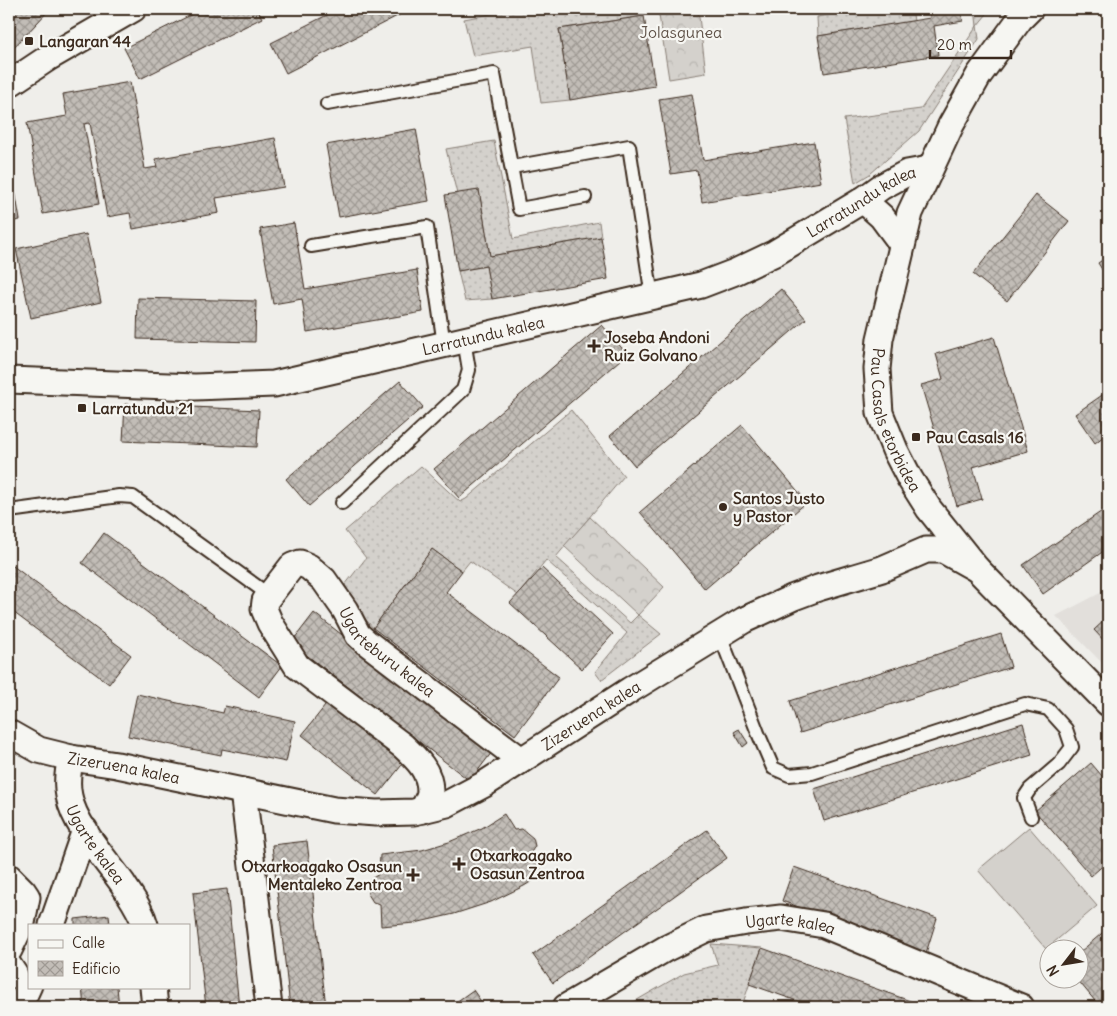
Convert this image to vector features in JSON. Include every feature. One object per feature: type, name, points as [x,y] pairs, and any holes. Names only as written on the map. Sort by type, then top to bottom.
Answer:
[{"type":"street","points":[[9,84],[48,58],[134,9]]},
{"type":"street","name":"Pau Casals etorbidea","points":[[1030,9],[1020,19],[979,75],[951,125],[910,213],[880,339],[877,368],[880,413],[895,450],[929,509],[977,570],[1108,703]]},
{"type":"street","name":"Larratundu kalea","points":[[9,380],[195,387],[274,384],[700,285],[735,272],[775,252],[907,173],[929,169]]},
{"type":"street","points":[[863,200],[882,217],[902,244]]},
{"type":"street","points":[[929,509],[932,529],[926,550],[943,550],[977,570]]},
{"type":"street","name":"Zizeruena kalea","points":[[9,733],[39,750],[71,758],[124,766],[334,810],[376,813],[414,812],[447,804],[483,785],[744,620],[794,597],[882,569],[926,550]]},
{"type":"street","name":"Ugarteburu kalea","points":[[269,596],[292,566],[300,564],[309,567],[324,580],[345,610],[358,634],[366,642],[522,760]]},
{"type":"street","points":[[269,596],[265,601],[264,609],[270,623],[297,666],[403,746],[419,761],[426,774],[430,792],[422,810]]},
{"type":"street","name":"Ugarte kalea","points":[[71,758],[67,778],[74,814],[132,898],[145,924]]},
{"type":"street","points":[[243,791],[269,1007]]},
{"type":"street","points":[[52,924],[85,830]]},
{"type":"street","points":[[9,877],[27,897],[22,923],[9,950]]},
{"type":"street","name":"Ugarte kalea","points":[[566,1007],[665,949],[706,929],[781,918],[824,925],[1021,1007]]},
{"type":"street","points":[[17,975],[19,1007]]},
{"type":"street","points":[[153,988],[155,1007]]},
{"type":"lane","points":[[327,104],[494,74],[519,209],[585,197]]},
{"type":"lane","points":[[512,167],[629,146],[652,296]]},
{"type":"lane","points":[[310,246],[427,227],[454,342],[469,370],[463,390],[342,503]]},
{"type":"lane","points":[[9,511],[119,496],[133,498],[269,596]]},
{"type":"lane","points":[[720,635],[773,768],[789,775],[812,773],[1025,704],[1048,709],[1066,729],[1072,748],[1059,764],[1030,789],[1024,798],[1031,817]]},
{"type":"shaded area","points":[[1108,589],[1108,669],[1056,616]]},
{"type":"green space","points":[[517,9],[643,9],[644,16],[559,29],[570,100],[541,103],[533,46],[473,56],[464,19]]},
{"type":"green space","name":"Jolasgunea","points":[[658,9],[698,9],[706,73],[669,79]]},
{"type":"green space","points":[[861,9],[912,9],[914,21],[818,36],[817,17]]},
{"type":"green space","points":[[975,9],[991,9],[977,26]]},
{"type":"green space","points":[[977,26],[979,39],[919,131],[870,174],[855,183],[844,119],[921,109]]},
{"type":"green space","points":[[494,141],[513,239],[599,222],[601,237],[490,256],[479,190],[457,194],[446,149]]},
{"type":"green space","points":[[486,266],[492,299],[465,301],[458,271]]},
{"type":"green space","points":[[571,410],[624,476],[556,557],[630,623],[638,615],[661,634],[601,680],[595,672],[627,633],[546,560],[518,595],[470,561],[462,571],[432,549],[373,628],[362,615],[345,585],[366,558],[345,531],[421,466],[460,502],[466,499]]},
{"type":"green space","points":[[590,517],[664,587],[638,615],[564,546]]},
{"type":"green space","points":[[1029,827],[1097,906],[1059,938],[1040,938],[1040,942],[978,870]]},
{"type":"green space","points":[[711,944],[762,948],[744,1000],[765,1007],[625,1007],[684,973],[718,965]]},
{"type":"building","points":[[9,9],[50,9],[9,53]]},
{"type":"building","points":[[203,9],[257,9],[262,18],[140,79],[124,48]]},
{"type":"building","points":[[339,9],[406,9],[407,11],[286,73],[271,43]]},
{"type":"building","points":[[928,9],[961,9],[963,21],[934,26],[938,55],[824,73],[818,36],[930,18]]},
{"type":"building","points":[[644,16],[655,86],[570,100],[559,29]]},
{"type":"building","points":[[130,82],[145,169],[157,167],[155,159],[275,138],[284,187],[216,198],[219,213],[133,229],[130,213],[107,217],[90,123],[84,124],[99,204],[43,214],[27,123],[67,116],[63,94]]},
{"type":"building","points":[[692,94],[703,160],[814,142],[821,182],[702,202],[697,170],[671,174],[659,99]]},
{"type":"building","points":[[416,129],[429,201],[339,217],[326,145]]},
{"type":"building","points":[[9,155],[20,220],[9,222]]},
{"type":"building","points":[[479,190],[490,256],[601,237],[608,279],[492,299],[486,266],[458,271],[445,195]]},
{"type":"building","points":[[1036,195],[1069,221],[1007,301],[973,274]]},
{"type":"building","points":[[294,223],[305,289],[417,270],[423,312],[307,332],[302,299],[273,304],[260,229]]},
{"type":"building","points":[[86,234],[101,302],[31,318],[16,249]]},
{"type":"building","points":[[1108,256],[1108,279],[1098,263]]},
{"type":"building","points":[[781,289],[806,319],[635,466],[610,436]]},
{"type":"building","points":[[138,298],[256,301],[255,342],[137,339]]},
{"type":"building","points":[[602,325],[627,354],[459,498],[434,469]]},
{"type":"building","points":[[994,337],[1028,451],[973,467],[982,499],[957,506],[921,385],[943,379],[936,354]]},
{"type":"building","points":[[400,381],[423,407],[309,506],[286,479]]},
{"type":"building","points":[[1108,391],[1108,433],[1095,443],[1075,414]]},
{"type":"building","points":[[125,404],[259,410],[257,447],[123,441]]},
{"type":"building","name":"Santos Justo y Pastor","points":[[742,425],[807,502],[705,589],[640,512]]},
{"type":"building","points":[[1108,507],[1108,548],[1043,594],[1023,565]]},
{"type":"building","points":[[104,533],[282,666],[259,697],[82,563]]},
{"type":"building","points":[[432,549],[462,571],[446,592],[559,677],[515,735],[373,628]]},
{"type":"building","points":[[9,563],[131,655],[109,684],[9,609]]},
{"type":"building","points":[[542,568],[613,634],[582,669],[510,603]]},
{"type":"building","points":[[314,613],[492,752],[470,781],[291,643]]},
{"type":"building","points":[[1108,617],[1108,645],[1094,630]]},
{"type":"building","points":[[1001,634],[1011,667],[800,733],[790,701]]},
{"type":"building","points":[[137,694],[223,713],[225,706],[295,721],[286,762],[222,749],[221,755],[128,736]]},
{"type":"building","points":[[329,701],[405,761],[378,795],[302,735]]},
{"type":"building","points":[[1023,723],[1032,755],[824,821],[814,789]]},
{"type":"building","points":[[739,729],[748,743],[743,747],[734,732]]},
{"type":"building","points":[[1091,763],[1108,783],[1108,861],[1091,876],[1035,811]]},
{"type":"building","name":"Otxarkoagako Osasun Zentroa","points":[[504,814],[514,830],[522,829],[533,838],[535,846],[530,854],[544,874],[491,902],[454,914],[415,923],[381,926],[380,904],[373,902],[368,894],[367,885],[371,879],[379,874],[380,855],[422,850],[449,842],[482,828]]},
{"type":"building","points":[[707,830],[727,858],[553,983],[533,955]]},
{"type":"building","points":[[307,841],[326,1007],[290,1007],[272,845]]},
{"type":"building","points":[[794,867],[937,918],[926,953],[782,901]]},
{"type":"building","points":[[227,889],[239,1007],[206,1007],[193,893]]},
{"type":"building","points":[[109,915],[110,924],[75,924],[75,919]]},
{"type":"building","points":[[1108,928],[1108,1007],[1100,1007],[1084,988],[1090,988],[1090,943]]},
{"type":"building","points":[[762,948],[927,1007],[814,1007],[749,984]]},
{"type":"building","points":[[82,988],[117,988],[119,1007],[84,1007]]},
{"type":"building","points":[[473,990],[485,1007],[449,1007]]},
{"type":"place","name":"Langaran 44","points":[[29,41]]},
{"type":"place","name":"Joseba Andoni Ruiz Golvano","points":[[594,346]]},
{"type":"place","name":"Larratundu 21","points":[[82,408]]},
{"type":"place","name":"Pau Casals 16","points":[[916,437]]},
{"type":"place","name":"Santos Justo y Pastor","points":[[723,507]]},
{"type":"place","name":"Otxarkoagako Osasun Zentroa","points":[[459,864]]},
{"type":"place","name":"Otxarkoagako Osasun Mentaleko Zentroa","points":[[413,875]]}]
